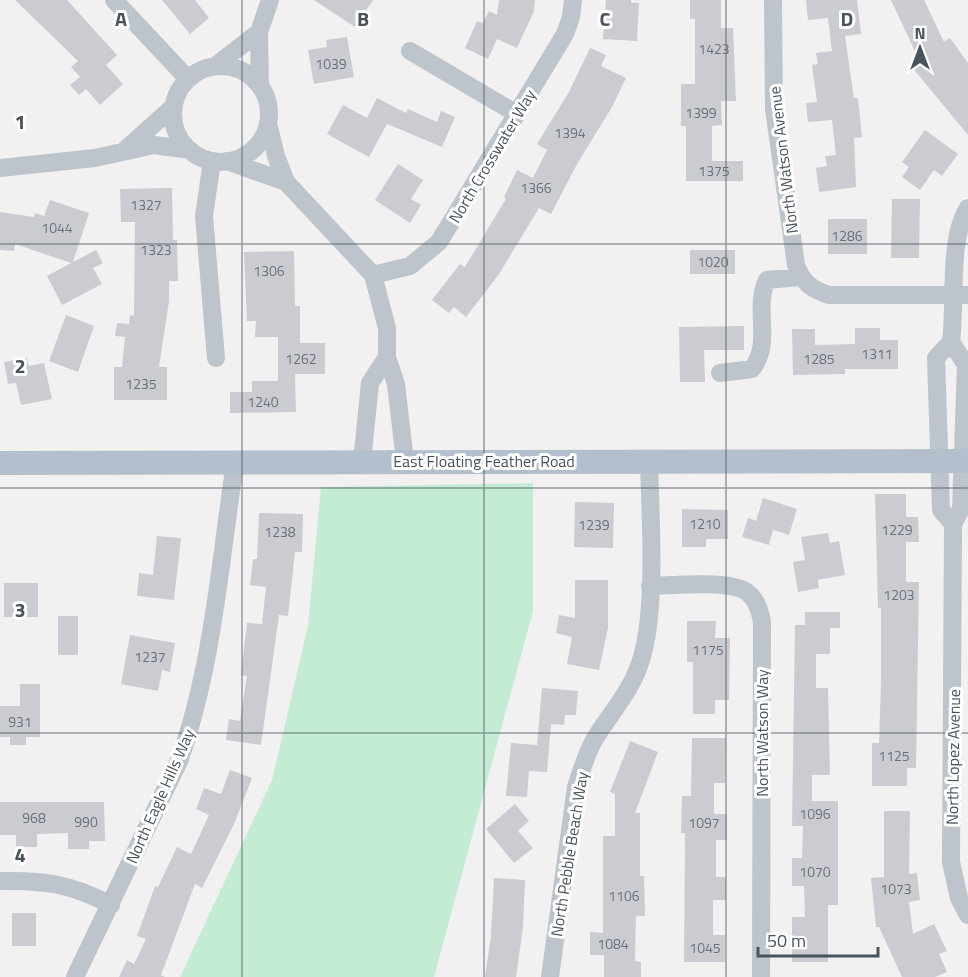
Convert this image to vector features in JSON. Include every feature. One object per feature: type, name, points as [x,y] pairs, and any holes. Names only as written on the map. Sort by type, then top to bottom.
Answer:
[{"type":"main road","name":"East Floating Feather Road","points":[[0,463],[965,461]]},
{"type":"street","points":[[114,0],[188,79]]},
{"type":"street","points":[[270,0],[259,32],[260,86],[268,104],[268,123],[276,156],[286,182],[373,275],[387,328],[387,357],[396,384],[405,461]]},
{"type":"street","name":"North Crosswater Way","points":[[373,275],[410,266],[439,242],[565,34],[571,17],[573,0]]},
{"type":"street","name":"North Watson Avenue","points":[[773,0],[774,109],[796,265],[802,280]]},
{"type":"street","points":[[190,150],[177,131],[173,107],[178,92],[188,79],[201,70],[215,66],[259,32]]},
{"type":"street","points":[[410,51],[517,114]]},
{"type":"street","points":[[215,66],[240,70],[260,86]]},
{"type":"street","points":[[123,152],[173,107]]},
{"type":"street","points":[[220,161],[241,157],[254,149],[263,137],[268,123]]},
{"type":"street","points":[[0,168],[95,158],[154,145],[190,150],[286,182]]},
{"type":"street","points":[[216,358],[204,216],[220,161]]},
{"type":"street","points":[[951,342],[961,295],[955,246],[968,208]]},
{"type":"street","points":[[720,373],[752,369],[758,362],[763,345],[761,292],[767,280],[802,280],[815,291],[829,296],[961,295]]},
{"type":"street","name":"North Lopez Avenue","points":[[953,524],[961,509],[965,461],[966,365],[951,342],[936,358],[939,461],[941,510],[953,524],[961,582],[960,770],[953,880],[968,915]]},
{"type":"street","points":[[362,462],[370,383],[387,357]]},
{"type":"street","name":"North Pebble Beach Way","points":[[550,977],[576,787],[583,763],[594,740],[632,685],[640,663],[649,617],[649,460]]},
{"type":"street","name":"North Eagle Hills Way","points":[[75,977],[179,761],[193,723],[204,668],[235,463]]},
{"type":"street","name":"North Watson Way","points":[[650,586],[731,586],[748,592],[758,605],[762,622],[761,977]]},
{"type":"street","points":[[0,880],[60,883],[86,891],[111,905]]},
{"type":"green space","points":[[533,483],[533,611],[434,977],[180,977],[272,780],[308,626],[321,487]]},
{"type":"building","points":[[15,0],[67,0],[117,55],[106,65],[123,84],[100,105],[86,89],[79,95],[70,85],[80,77],[71,67],[78,61]]},
{"type":"building","points":[[162,0],[195,0],[209,18],[190,34]]},
{"type":"building","points":[[314,0],[373,0],[355,27]]},
{"type":"building","points":[[499,0],[535,0],[534,11],[517,48],[497,39],[488,59],[465,48],[477,21],[483,23],[489,11],[497,15]]},
{"type":"building","points":[[606,0],[631,0],[631,3],[639,3],[637,41],[603,39]]},
{"type":"building","points":[[690,0],[721,0],[721,28],[733,28],[736,101],[721,101],[722,125],[712,126],[712,161],[743,161],[743,181],[686,181],[686,126],[681,126],[681,84],[695,84],[695,19],[690,19]]},
{"type":"building","points":[[806,0],[857,0],[861,34],[845,36],[854,98],[858,98],[862,137],[854,138],[856,187],[819,192],[816,168],[827,166],[825,156],[836,155],[832,120],[808,122],[806,103],[817,102],[812,65],[818,64],[816,53],[832,51],[828,18],[808,20]]},
{"type":"building","points":[[891,0],[924,0],[944,42],[950,38],[968,63],[968,135],[911,66],[919,60]]},
{"type":"building","points":[[347,37],[354,77],[314,84],[308,50],[327,47],[326,40]]},
{"type":"building","points":[[590,48],[606,55],[601,66],[626,78],[612,107],[577,164],[551,214],[539,208],[499,274],[466,317],[454,307],[449,313],[432,300],[460,264],[465,267],[506,199],[504,197],[517,170],[533,178],[547,150],[537,144],[569,92]]},
{"type":"building","points":[[377,98],[406,113],[408,109],[437,122],[441,111],[455,117],[442,147],[387,124],[369,157],[327,134],[343,105],[367,118]]},
{"type":"building","points":[[925,130],[958,154],[942,176],[934,170],[920,190],[902,177],[909,167],[902,162]]},
{"type":"building","points":[[398,164],[423,180],[411,199],[421,205],[410,223],[375,200]]},
{"type":"building","points":[[172,188],[173,240],[177,240],[178,281],[169,281],[169,301],[159,367],[167,367],[167,400],[114,400],[114,367],[122,367],[125,337],[115,336],[117,323],[129,324],[130,315],[134,316],[135,222],[121,222],[120,189]]},
{"type":"building","points":[[892,199],[920,199],[919,258],[891,258]]},
{"type":"building","points":[[50,200],[89,213],[73,262],[96,250],[103,263],[93,268],[102,284],[62,305],[47,276],[71,263],[15,244],[14,251],[0,250],[0,212],[34,217],[35,213],[44,216]]},
{"type":"building","points":[[828,219],[867,219],[867,254],[828,254]]},
{"type":"building","points":[[690,250],[735,250],[735,274],[690,274]]},
{"type":"building","points":[[294,251],[295,306],[300,306],[300,343],[325,343],[325,374],[295,374],[296,412],[230,413],[230,392],[252,392],[252,381],[278,381],[278,337],[255,337],[256,321],[247,321],[244,252]]},
{"type":"building","points":[[66,315],[94,326],[78,372],[49,361]]},
{"type":"building","points":[[744,326],[744,350],[704,350],[705,382],[680,382],[679,327]]},
{"type":"building","points":[[855,328],[880,328],[880,340],[898,340],[898,369],[845,369],[845,374],[793,375],[792,329],[815,329],[815,345],[855,344]]},
{"type":"building","points":[[27,358],[29,366],[44,363],[52,399],[21,405],[16,383],[8,384],[4,362]]},
{"type":"building","points":[[875,494],[906,494],[906,517],[918,517],[919,542],[906,542],[906,582],[919,582],[916,768],[907,768],[907,786],[872,786],[872,743],[879,743],[881,682],[881,608],[878,608]]},
{"type":"building","points":[[763,498],[797,509],[789,535],[773,530],[769,545],[742,537],[748,518],[756,521]]},
{"type":"building","points":[[575,502],[614,503],[613,548],[574,547]]},
{"type":"building","points":[[682,509],[728,510],[728,539],[706,539],[706,547],[682,547]]},
{"type":"building","points":[[259,513],[303,514],[302,552],[295,552],[288,616],[279,615],[261,745],[226,740],[229,719],[240,721],[247,676],[241,675],[247,623],[262,624],[266,587],[250,585],[253,559],[257,559]]},
{"type":"building","points":[[828,533],[830,543],[839,541],[845,575],[818,580],[819,588],[798,592],[793,562],[805,560],[801,537]]},
{"type":"building","points":[[157,536],[181,538],[174,600],[137,596],[139,573],[153,575]]},
{"type":"building","points":[[575,580],[608,580],[608,628],[599,670],[567,664],[572,637],[556,633],[559,615],[575,618]]},
{"type":"building","points":[[4,583],[38,583],[38,617],[4,617]]},
{"type":"building","points":[[805,612],[840,612],[840,628],[830,628],[830,654],[816,654],[816,688],[828,688],[830,775],[812,775],[812,801],[838,801],[838,905],[828,905],[828,962],[792,962],[792,917],[805,917],[804,886],[792,886],[792,858],[802,858],[803,826],[792,826],[795,625],[805,625]]},
{"type":"building","points":[[58,616],[78,616],[78,655],[58,655]]},
{"type":"building","points":[[687,621],[716,621],[715,638],[730,638],[729,700],[715,700],[715,714],[693,714],[693,662],[687,662]]},
{"type":"building","points":[[130,635],[175,643],[170,672],[162,670],[158,691],[121,684]]},
{"type":"building","points":[[20,684],[40,684],[40,737],[26,737],[26,745],[10,745],[10,737],[0,737],[0,706],[20,706]]},
{"type":"building","points":[[542,688],[578,691],[576,715],[565,715],[564,725],[551,724],[547,772],[529,771],[527,797],[506,796],[511,743],[537,745]]},
{"type":"building","points":[[692,738],[726,738],[725,783],[714,783],[714,814],[727,814],[727,840],[716,840],[716,877],[726,877],[726,900],[713,900],[713,935],[725,935],[725,962],[684,962],[685,833],[681,833],[682,796],[691,796]]},
{"type":"building","points":[[630,741],[658,752],[635,813],[640,813],[640,876],[644,876],[645,916],[636,916],[635,961],[641,962],[641,977],[604,977],[604,955],[590,955],[590,932],[603,933],[603,836],[615,836],[615,794],[610,792]]},
{"type":"building","points":[[230,770],[252,778],[234,824],[202,888],[195,884],[161,975],[165,977],[119,977],[127,960],[134,964],[146,939],[137,936],[155,886],[158,887],[177,847],[191,854],[209,815],[196,809],[204,788],[221,794]]},
{"type":"building","points":[[0,802],[104,802],[105,841],[89,841],[89,849],[68,849],[68,833],[37,834],[37,847],[16,847],[16,835],[0,835]]},
{"type":"building","points":[[515,804],[529,821],[518,831],[533,848],[514,863],[486,829]]},
{"type":"building","points":[[884,811],[910,811],[909,874],[917,873],[920,900],[909,902],[913,934],[934,924],[947,951],[939,954],[947,972],[935,977],[902,977],[879,927],[876,927],[871,878],[884,877]]},
{"type":"building","points":[[494,878],[525,880],[523,927],[516,977],[485,977],[491,936]]},
{"type":"building","points":[[12,913],[36,913],[36,946],[12,946]]}]
